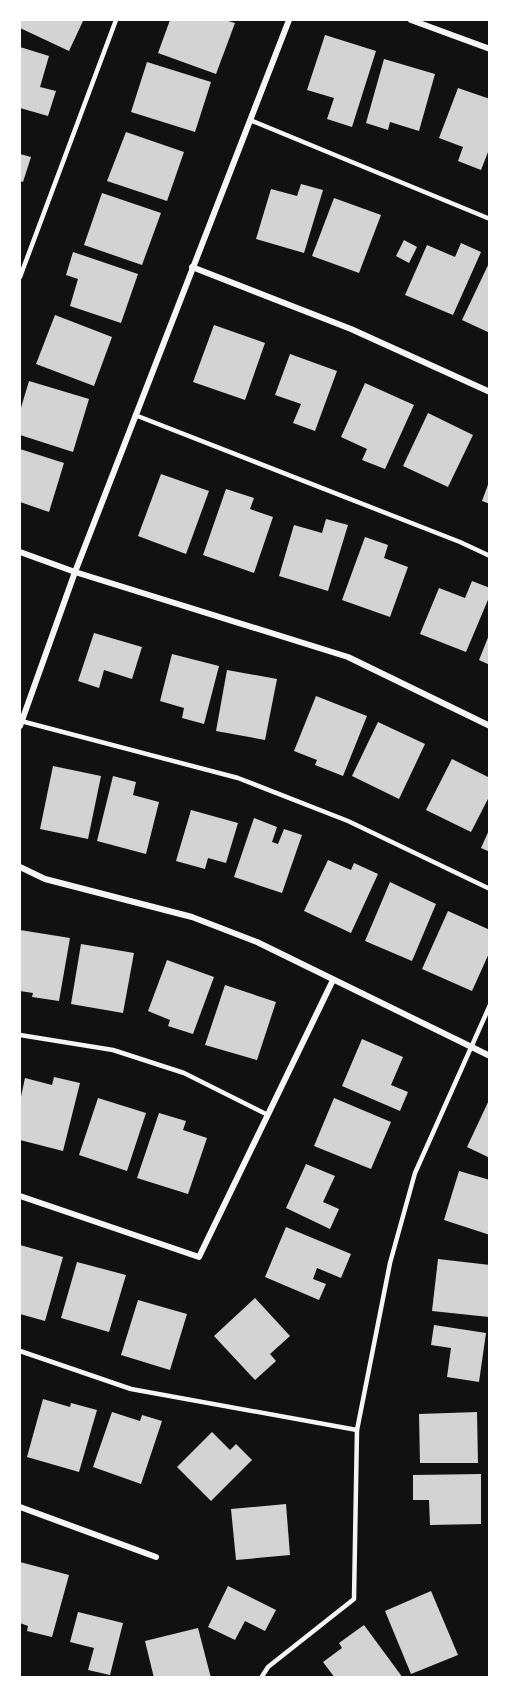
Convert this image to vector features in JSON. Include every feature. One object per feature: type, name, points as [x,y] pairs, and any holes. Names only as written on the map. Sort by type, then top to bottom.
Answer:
[{"type":"street","points":[[20,724],[75,572],[289,20]]},
{"type":"street","points":[[411,20],[489,49]]},
{"type":"street","points":[[192,267],[351,328],[489,392]]},
{"type":"street","points":[[20,552],[75,572],[348,657],[489,726]]},
{"type":"street","points":[[20,867],[45,879],[192,916],[257,942],[489,1056]]},
{"type":"street","points":[[20,1196],[199,1257],[333,980]]},
{"type":"street","points":[[20,1507],[156,1557]]},
{"type":"lane","points":[[20,277],[116,20]]},
{"type":"lane","points":[[250,120],[489,219]]},
{"type":"lane","points":[[135,415],[460,542],[489,556]]},
{"type":"lane","points":[[20,724],[238,778],[348,821],[489,889]]},
{"type":"lane","points":[[261,1677],[268,1667],[354,1599],[357,1430],[390,1263],[415,1173],[489,1005]]},
{"type":"lane","points":[[20,1035],[113,1050],[184,1073],[268,1115]]},
{"type":"lane","points":[[20,1351],[131,1389],[357,1430]]},
{"type":"building","points":[[20,20],[83,21],[69,51],[20,28]]},
{"type":"building","points":[[170,20],[225,20],[235,23],[216,74],[158,53]]},
{"type":"building","points":[[325,35],[376,51],[352,127],[327,119],[334,98],[307,90]]},
{"type":"building","points":[[20,47],[49,56],[40,87],[56,91],[48,116],[20,108]]},
{"type":"building","points":[[384,59],[435,74],[419,131],[390,122],[388,130],[366,123]]},
{"type":"building","points":[[147,62],[211,82],[195,132],[131,112]]},
{"type":"building","points":[[458,88],[490,99],[490,147],[481,170],[458,161],[463,147],[439,138]]},
{"type":"building","points":[[126,132],[184,152],[167,201],[107,181]]},
{"type":"building","points":[[20,154],[31,157],[23,182],[20,181]]},
{"type":"building","points":[[301,184],[323,190],[304,253],[256,239],[271,189],[297,196]]},
{"type":"building","points":[[102,193],[161,213],[142,265],[84,245]]},
{"type":"building","points":[[334,198],[381,215],[359,273],[312,256]]},
{"type":"building","points":[[404,240],[417,247],[409,263],[396,256]]},
{"type":"building","points":[[461,243],[481,252],[453,315],[405,295],[427,245],[455,257]]},
{"type":"building","points":[[73,252],[138,274],[121,323],[70,306],[78,279],[66,275]]},
{"type":"building","points":[[490,261],[490,333],[462,320]]},
{"type":"building","points":[[55,315],[112,337],[94,386],[36,364]]},
{"type":"building","points":[[214,325],[265,343],[245,400],[193,382]]},
{"type":"building","points":[[290,354],[337,371],[315,431],[293,423],[301,404],[275,395]]},
{"type":"building","points":[[29,381],[89,399],[73,452],[20,435],[20,411]]},
{"type":"building","points":[[365,383],[414,405],[385,469],[362,460],[367,449],[341,437]]},
{"type":"building","points":[[428,413],[473,435],[448,487],[403,466]]},
{"type":"building","points":[[20,449],[64,463],[49,512],[20,502]]},
{"type":"building","points":[[161,474],[209,491],[186,554],[138,536]]},
{"type":"building","points":[[490,482],[490,504],[482,501]]},
{"type":"building","points":[[226,489],[254,498],[250,509],[273,517],[254,573],[203,555]]},
{"type":"building","points":[[326,519],[348,525],[328,591],[279,576],[294,525],[322,533]]},
{"type":"building","points":[[365,537],[388,545],[384,558],[408,567],[390,617],[342,600]]},
{"type":"building","points":[[472,581],[490,588],[490,595],[466,652],[420,634],[439,588],[465,598]]},
{"type":"building","points":[[94,633],[142,647],[132,679],[104,670],[99,688],[78,681]]},
{"type":"building","points":[[490,635],[490,665],[479,660]]},
{"type":"building","points":[[172,654],[219,666],[204,724],[182,718],[184,708],[160,701]]},
{"type":"building","points":[[227,670],[277,679],[265,740],[216,731]]},
{"type":"building","points":[[316,696],[367,716],[343,776],[315,765],[317,760],[294,751]]},
{"type":"building","points":[[378,722],[425,744],[399,799],[352,776]]},
{"type":"building","points":[[452,759],[490,778],[490,795],[471,832],[426,810]]},
{"type":"building","points":[[53,766],[101,776],[88,839],[40,829]]},
{"type":"building","points":[[113,776],[136,782],[133,795],[159,802],[146,854],[97,841]]},
{"type":"building","points":[[191,810],[238,823],[226,863],[208,858],[205,869],[176,861]]},
{"type":"building","points":[[254,818],[277,827],[272,842],[278,844],[284,829],[302,835],[282,893],[234,877]]},
{"type":"building","points":[[490,828],[490,852],[481,848]]},
{"type":"building","points":[[328,860],[351,870],[354,863],[378,874],[351,933],[304,911]]},
{"type":"building","points":[[390,882],[436,904],[412,961],[365,941]]},
{"type":"building","points":[[448,911],[490,930],[490,951],[472,991],[422,969]]},
{"type":"building","points":[[20,930],[70,938],[59,1001],[32,997],[33,993],[20,991]]},
{"type":"building","points":[[81,944],[134,953],[123,1013],[71,1004]]},
{"type":"building","points":[[167,960],[214,977],[193,1034],[168,1026],[170,1020],[148,1011]]},
{"type":"building","points":[[225,985],[276,1002],[257,1060],[205,1045]]},
{"type":"building","points":[[362,1039],[403,1057],[391,1085],[408,1092],[400,1111],[342,1086]]},
{"type":"building","points":[[54,1077],[80,1083],[63,1151],[20,1140],[20,1101],[25,1078],[52,1085]]},
{"type":"building","points":[[98,1098],[146,1113],[127,1171],[79,1155]]},
{"type":"building","points":[[334,1098],[391,1122],[371,1169],[314,1146]]},
{"type":"building","points":[[490,1098],[490,1158],[467,1147]]},
{"type":"building","points":[[159,1113],[186,1121],[183,1130],[207,1138],[188,1194],[137,1178]]},
{"type":"building","points":[[306,1164],[335,1176],[323,1202],[339,1209],[330,1229],[286,1208]]},
{"type":"building","points":[[459,1171],[490,1180],[490,1235],[444,1220]]},
{"type":"building","points":[[286,1227],[351,1254],[341,1278],[317,1268],[313,1279],[326,1284],[319,1300],[265,1277]]},
{"type":"building","points":[[20,1245],[63,1257],[45,1321],[20,1314]]},
{"type":"building","points":[[438,1259],[490,1265],[489,1317],[432,1311]]},
{"type":"building","points":[[77,1262],[126,1275],[109,1332],[61,1318]]},
{"type":"building","points":[[255,1298],[290,1336],[270,1354],[276,1361],[255,1380],[214,1336]]},
{"type":"building","points":[[138,1300],[187,1314],[170,1370],[121,1355]]},
{"type":"building","points":[[434,1325],[486,1333],[479,1382],[447,1377],[451,1348],[431,1345]]},
{"type":"building","points":[[43,1399],[70,1407],[71,1403],[97,1410],[79,1472],[27,1457]]},
{"type":"building","points":[[112,1412],[140,1421],[142,1415],[162,1421],[141,1484],[93,1467]]},
{"type":"building","points":[[477,1412],[478,1463],[420,1463],[419,1414]]},
{"type":"building","points":[[212,1432],[230,1450],[236,1444],[252,1460],[211,1501],[177,1467]]},
{"type":"building","points":[[481,1474],[481,1524],[430,1525],[429,1500],[413,1500],[413,1475]]},
{"type":"building","points":[[286,1504],[290,1555],[236,1560],[231,1509]]},
{"type":"building","points":[[20,1562],[69,1575],[52,1637],[27,1631],[28,1626],[20,1623]]},
{"type":"building","points":[[228,1586],[276,1610],[265,1631],[245,1621],[235,1640],[208,1627]]},
{"type":"building","points":[[431,1591],[458,1655],[411,1674],[385,1611]]},
{"type":"building","points":[[78,1612],[123,1623],[110,1675],[88,1670],[94,1648],[70,1642]]},
{"type":"building","points":[[364,1625],[403,1678],[335,1678],[323,1662],[342,1648],[339,1643]]},
{"type":"building","points":[[198,1628],[211,1678],[154,1678],[145,1641]]}]
